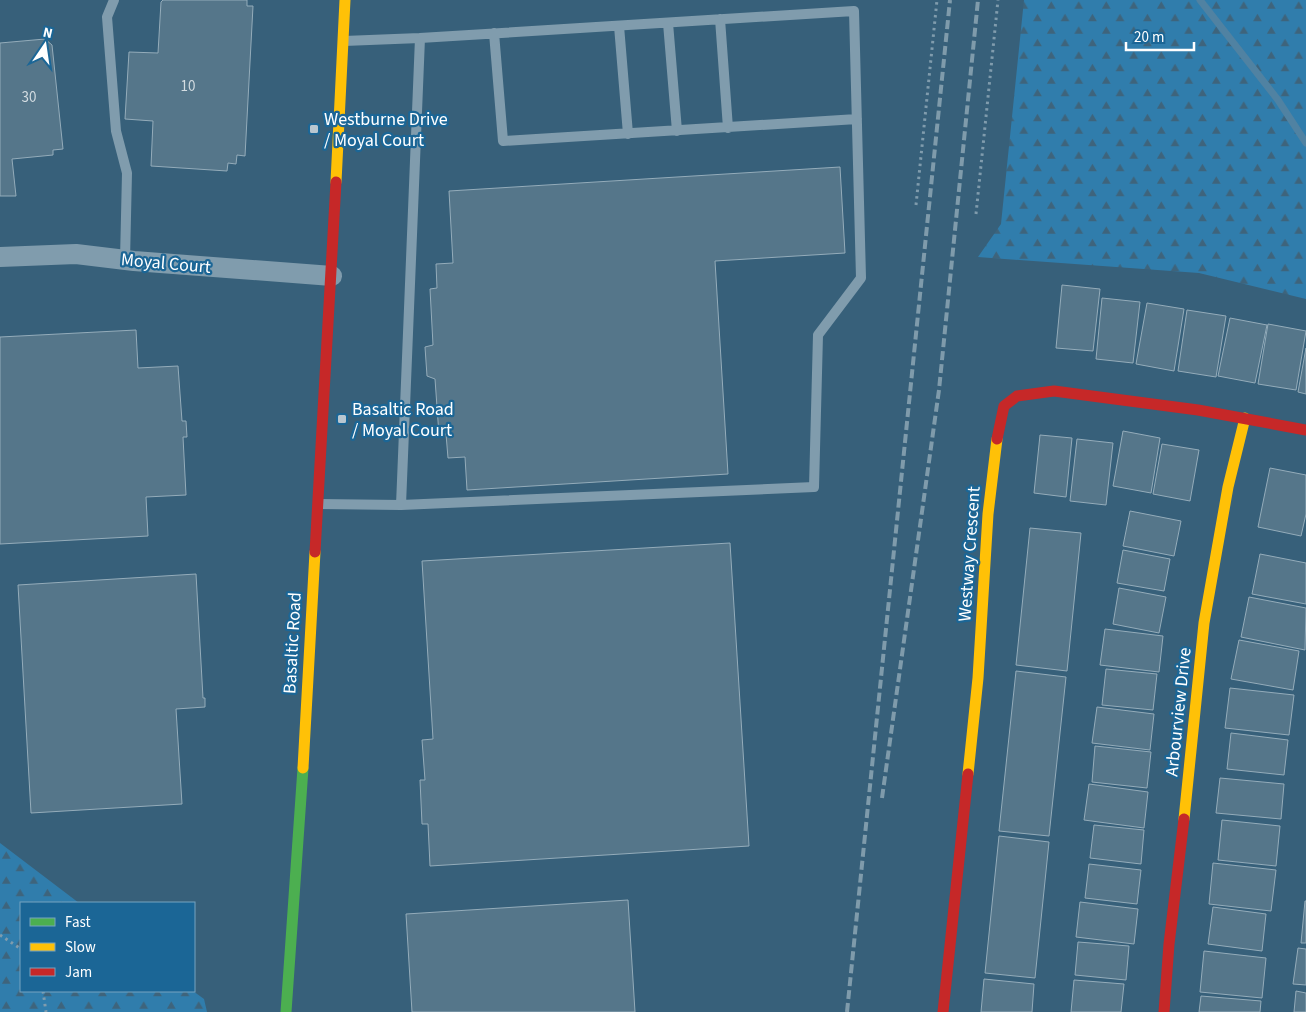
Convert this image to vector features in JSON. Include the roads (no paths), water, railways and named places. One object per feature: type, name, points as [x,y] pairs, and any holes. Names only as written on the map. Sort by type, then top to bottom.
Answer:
[{"type":"street","name":"Basaltic Road","points":[[286,1012],[301,818],[311,612],[332,276],[345,0]]},
{"type":"street","name":"Moyal Court","points":[[0,257],[76,254],[125,260],[332,276]]},
{"type":"street","name":"Westway Crescent","points":[[943,1012],[978,678],[988,514],[998,432],[1004,406],[1017,396],[1054,391],[1198,410],[1306,430]]},
{"type":"street","name":"Arbourview Drive","points":[[1164,1012],[1169,944],[1189,777],[1204,623],[1228,487],[1245,418]]},
{"type":"lane","points":[[114,0],[107,17],[116,131],[127,172],[125,260]]},
{"type":"lane","points":[[318,504],[401,505],[814,486],[818,335],[861,278],[854,11],[420,38],[343,41]]},
{"type":"lane","points":[[720,19],[728,128]]},
{"type":"lane","points":[[668,23],[677,131]]},
{"type":"lane","points":[[619,26],[628,134]]},
{"type":"lane","points":[[494,33],[503,141],[856,120]]},
{"type":"lane","points":[[401,505],[420,38]]},
{"type":"waterway","points":[[1200,0],[1278,100],[1306,143]]},
{"type":"railway","points":[[847,1012],[950,0]]},
{"type":"railway","points":[[882,798],[939,390],[978,0]]},
{"type":"place","name":"Westburne Drive / Moyal Court","points":[[314,129]]},
{"type":"place","name":"Basaltic Road / Moyal Court","points":[[342,419]]}]
